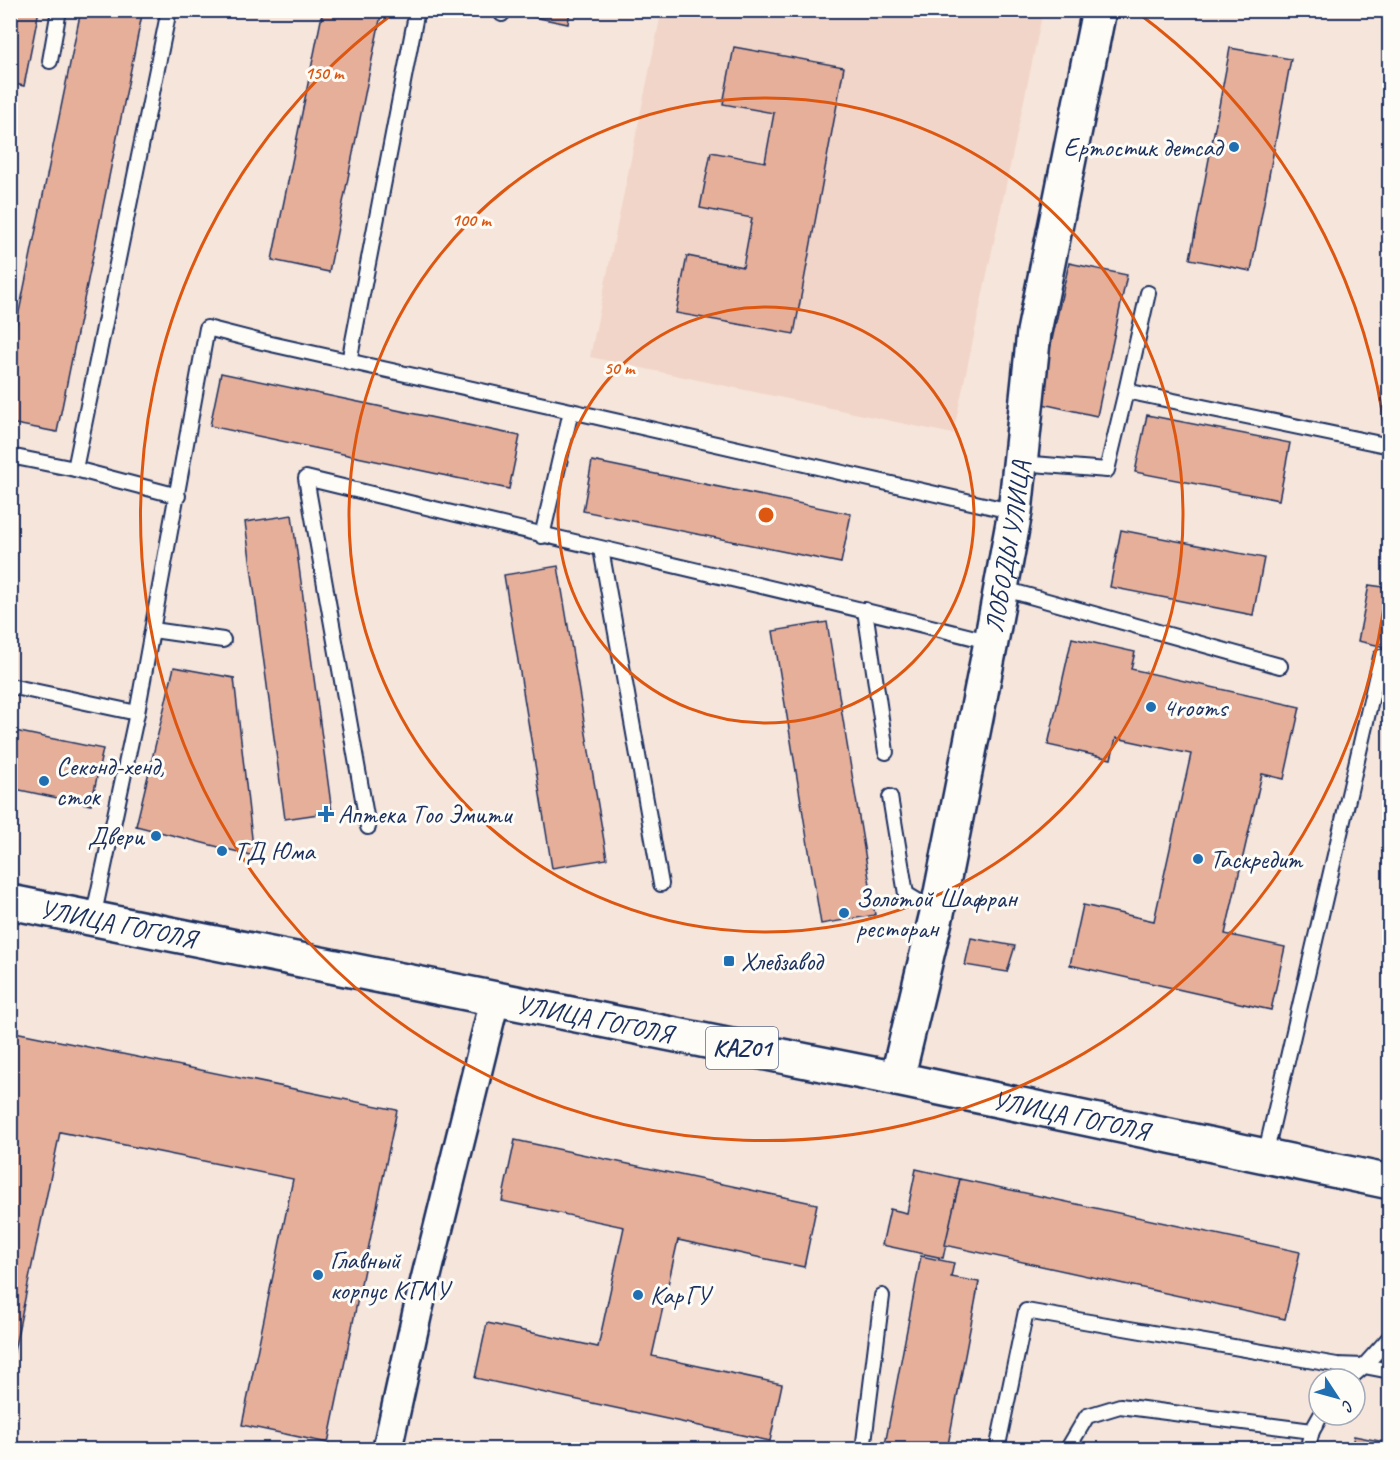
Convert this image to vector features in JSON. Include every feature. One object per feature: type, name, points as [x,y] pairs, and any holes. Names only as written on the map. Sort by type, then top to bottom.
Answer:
[{"type":"main road","name":"ЛОБОДЫ УЛИЦА","points":[[897,1080],[937,914],[991,642],[1015,512],[1034,332],[1099,10]]},
{"type":"main road","name":"УЛИЦА ГОГОЛЯ","points":[[10,902],[897,1080],[1389,1182]]},
{"type":"street","points":[[387,1449],[417,1314],[495,999]]},
{"type":"lane","points":[[50,61],[59,10]]},
{"type":"lane","points":[[75,469],[169,10]]},
{"type":"lane","points":[[349,362],[420,13]]},
{"type":"lane","points":[[1020,463],[1107,470],[1148,293]]},
{"type":"lane","points":[[93,918],[137,713],[207,328],[1015,512]]},
{"type":"lane","points":[[1126,391],[1389,446]]},
{"type":"lane","points":[[542,536],[571,411]]},
{"type":"lane","points":[[10,456],[75,469],[178,496]]},
{"type":"lane","points":[[368,827],[306,478],[991,642]]},
{"type":"lane","points":[[602,549],[661,884]]},
{"type":"lane","points":[[1001,588],[1280,666]]},
{"type":"lane","points":[[865,610],[886,752]]},
{"type":"lane","points":[[153,630],[223,640]]},
{"type":"lane","points":[[1265,1156],[1382,657]]},
{"type":"lane","points":[[10,686],[137,713]]},
{"type":"lane","points":[[890,797],[906,894],[937,914]]},
{"type":"lane","points":[[863,1449],[882,1296]]},
{"type":"lane","points":[[997,1449],[1026,1311],[1337,1365],[1364,1366],[1389,1371]]},
{"type":"lane","points":[[1364,1366],[1389,1337]]},
{"type":"lane","points":[[1067,1449],[1087,1416],[1120,1406],[1312,1431]]},
{"type":"lane","points":[[1307,1449],[1314,1427]]},
{"type":"shaded area","points":[[666,11],[1043,11],[953,434],[590,357],[660,19]]},
{"type":"building","points":[[10,10],[39,10],[24,86],[10,83]]},
{"type":"building","points":[[81,10],[143,10],[57,432],[10,423],[10,356]]},
{"type":"building","points":[[323,10],[382,10],[329,272],[272,260]]},
{"type":"building","points":[[515,10],[570,10],[568,24],[514,13]]},
{"type":"building","points":[[734,47],[844,67],[794,334],[676,313],[687,256],[743,267],[752,218],[700,208],[711,152],[765,162],[774,113],[723,104]]},
{"type":"building","points":[[1230,48],[1291,59],[1251,271],[1190,259]]},
{"type":"building","points":[[1069,263],[1127,275],[1097,416],[1038,403]]},
{"type":"building","points":[[221,373],[520,436],[509,489],[210,426]]},
{"type":"building","points":[[1147,415],[1290,443],[1279,500],[1135,472]]},
{"type":"building","points":[[592,461],[851,514],[841,563],[583,511]]},
{"type":"building","points":[[292,515],[332,812],[285,819],[245,522]]},
{"type":"building","points":[[1121,530],[1264,558],[1253,615],[1110,587]]},
{"type":"building","points":[[558,566],[607,859],[552,868],[504,575]]},
{"type":"building","points":[[1369,585],[1390,588],[1390,648],[1358,641]]},
{"type":"building","points":[[827,622],[875,915],[821,924],[773,631]]},
{"type":"building","points":[[1072,638],[1135,652],[1131,669],[1300,707],[1284,779],[1262,774],[1225,934],[1285,947],[1271,1010],[1070,965],[1083,905],[1154,921],[1191,754],[1116,738],[1111,759],[1048,745]]},
{"type":"building","points":[[174,667],[234,678],[254,856],[136,826]]},
{"type":"building","points":[[10,730],[103,749],[91,805],[10,788]]},
{"type":"building","points":[[971,938],[1015,946],[1007,972],[965,965]]},
{"type":"building","name":"Главный корпус КГМУ","points":[[10,1031],[397,1110],[328,1443],[242,1425],[293,1179],[60,1132],[10,1370]]},
{"type":"building","name":"КарГУ","points":[[515,1140],[817,1204],[804,1267],[678,1240],[652,1356],[782,1384],[770,1441],[475,1378],[487,1323],[598,1347],[624,1227],[502,1201]]},
{"type":"building","points":[[916,1169],[960,1179],[943,1258],[882,1245],[890,1209],[907,1213]]},
{"type":"building","points":[[960,1179],[1300,1252],[1285,1319],[945,1245]]},
{"type":"building","points":[[921,1256],[954,1263],[951,1277],[979,1282],[947,1450],[884,1450]]},
{"type":"building","points":[[1354,1436],[1390,1443],[1390,1450],[1351,1450]]},
{"type":"place","name":"Ертостик детсад","points":[[1234,147]]},
{"type":"place","name":"4rooms","points":[[1151,707]]},
{"type":"place","name":"Секонд-хенд, сток","points":[[44,781]]},
{"type":"place","name":"Аптека Тоо Эмити","points":[[326,814]]},
{"type":"place","name":"Двери","points":[[156,836]]},
{"type":"place","name":"ТД Юма","points":[[222,851]]},
{"type":"place","name":"Таскредит","points":[[1198,859]]},
{"type":"place","name":"Золотой Шафран ресторан","points":[[844,913]]},
{"type":"place","name":"Хлебзавод","points":[[729,961]]},
{"type":"place","name":"Главный корпус КГМУ","points":[[318,1275]]},
{"type":"place","name":"КарГУ","points":[[638,1295]]}]
